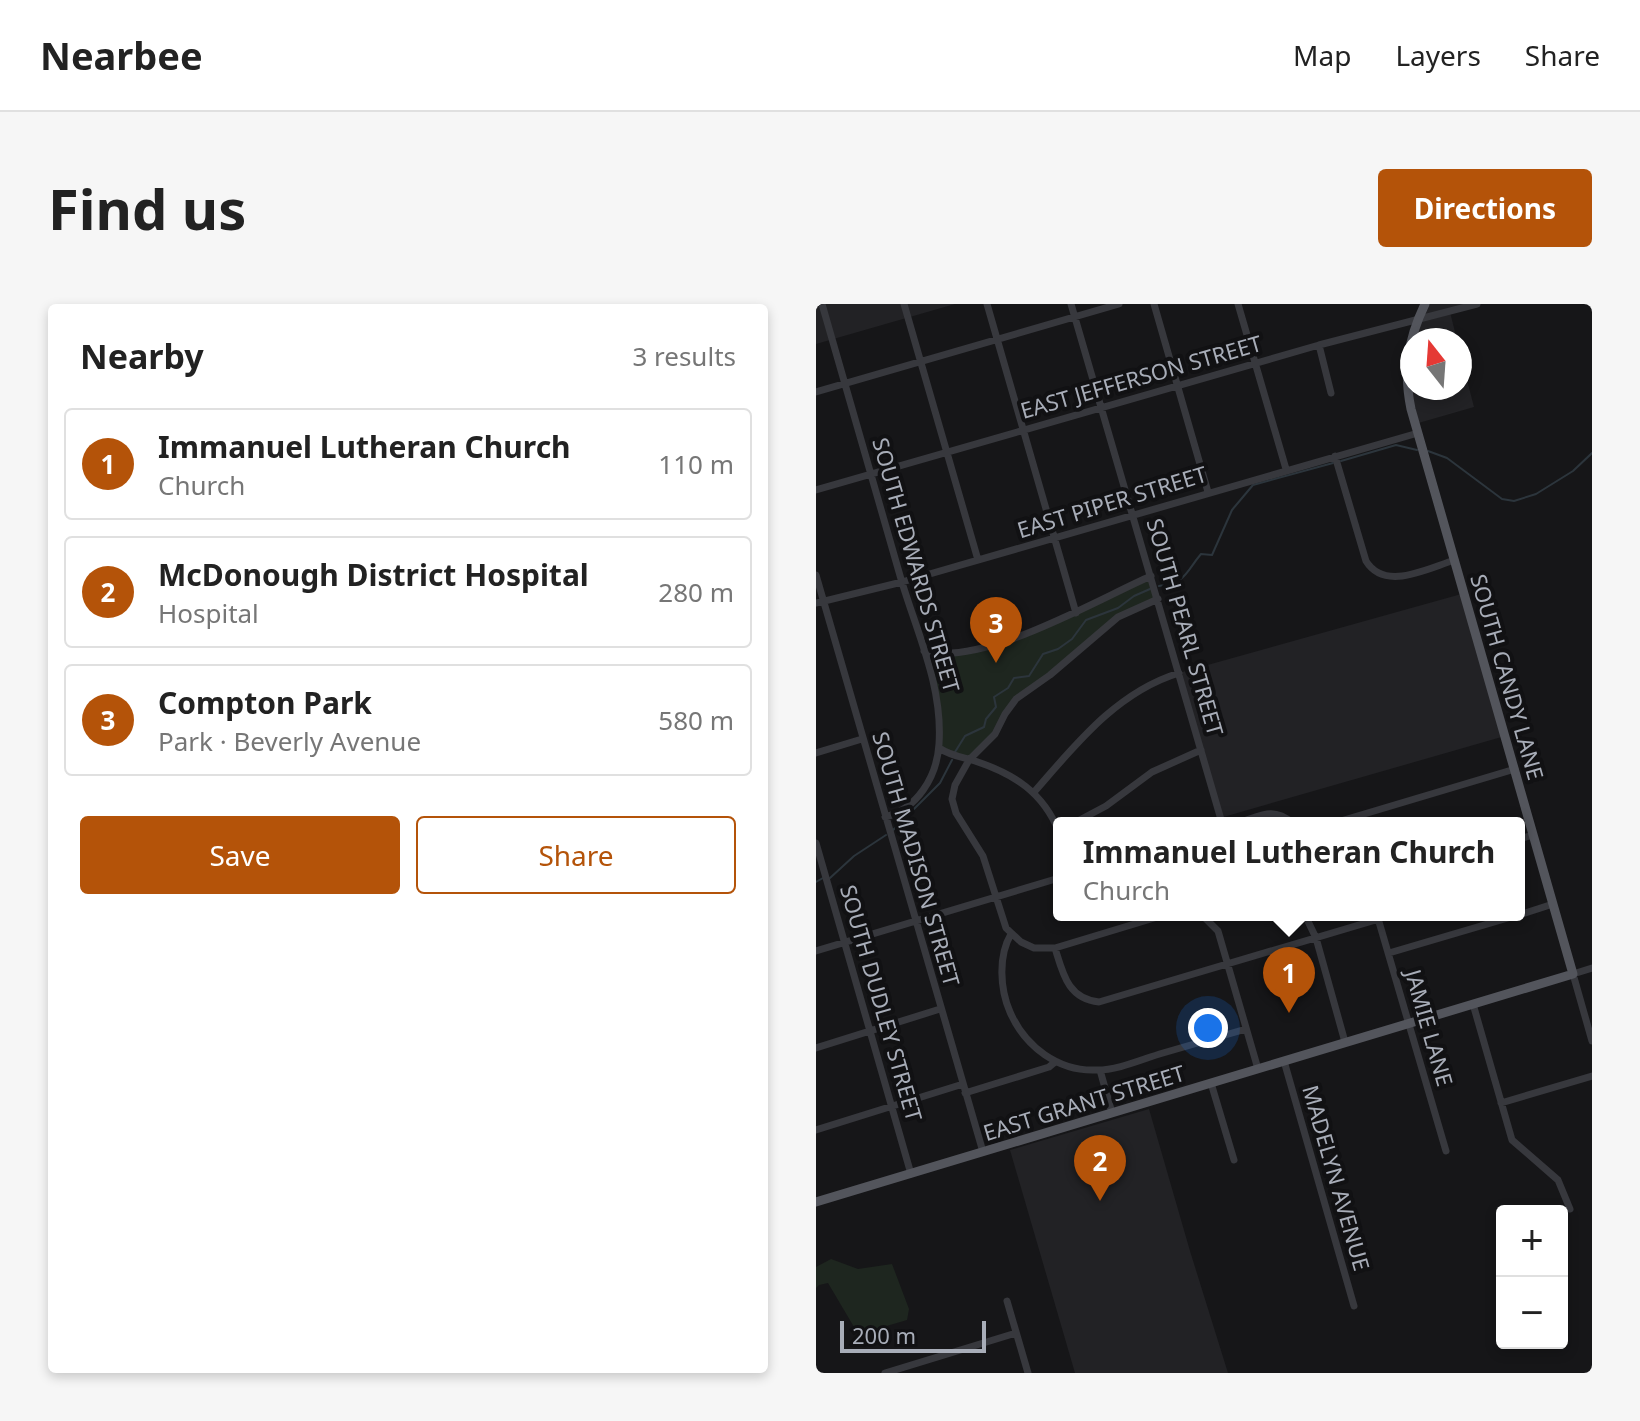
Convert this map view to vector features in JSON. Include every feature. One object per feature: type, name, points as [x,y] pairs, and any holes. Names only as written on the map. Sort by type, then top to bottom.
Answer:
[{"type":"main road","name":"SOUTH CANDY LANE","points":[[1425,304],[1409,346],[1407,374],[1418,433],[1573,974]]},
{"type":"main road","name":"EAST GRANT STREET","points":[[816,1202],[1573,974]]},
{"type":"street","name":"SOUTH EDWARDS STREET","points":[[822,304],[924,651],[939,714],[939,748],[928,782],[920,796],[902,811],[885,817]]},
{"type":"street","points":[[904,304],[978,560]]},
{"type":"street","points":[[987,304],[1076,613]]},
{"type":"street","name":"SOUTH PEARL STREET","points":[[1071,304],[1220,817]]},
{"type":"street","points":[[816,392],[1119,304]]},
{"type":"street","points":[[1154,304],[1208,492]]},
{"type":"street","points":[[1238,304],[1286,469]]},
{"type":"street","name":"EAST JEFFERSON STREET","points":[[816,490],[1319,345],[1477,304]]},
{"type":"street","points":[[1319,345],[1331,393]]},
{"type":"street","name":"EAST PIPER STREET","points":[[820,603],[1418,433]]},
{"type":"street","points":[[1335,456],[1366,561],[1373,570],[1382,576],[1397,577],[1455,560]]},
{"type":"street","name":"SOUTH MADISON STREET","points":[[816,575],[820,603],[983,1152]]},
{"type":"street","points":[[924,651],[943,655],[1046,626],[1151,576]]},
{"type":"street","points":[[1144,921],[1055,948],[1034,948],[1021,942],[1006,928],[983,856],[952,804],[953,789],[969,760],[995,734],[1016,699],[1050,675],[1118,617],[1158,599]]},
{"type":"street","points":[[1035,791],[1120,703],[1150,684],[1179,673]]},
{"type":"street","points":[[816,753],[862,739]]},
{"type":"street","points":[[939,748],[952,756],[1013,777],[1035,791],[1053,820]]},
{"type":"street","points":[[1085,817],[1106,806],[1152,772],[1201,750]]},
{"type":"street","points":[[1354,817],[1515,769]]},
{"type":"street","points":[[1261,817],[1276,813],[1283,817]]},
{"type":"street","points":[[1525,837],[1533,835]]},
{"type":"street","name":"SOUTH DUDLEY STREET","points":[[816,843],[911,1174]]},
{"type":"street","points":[[816,951],[1053,880]]},
{"type":"street","points":[[1525,913],[1553,904]]},
{"type":"street","points":[[1208,921],[1218,931],[1258,1069]]},
{"type":"street","points":[[1308,921],[1316,938],[1345,1042]]},
{"type":"street","points":[[1055,948],[1067,984],[1075,994],[1093,1001],[1105,1001],[1366,921]]},
{"type":"street","name":"JAMIE LANE","points":[[1379,921],[1446,1151]]},
{"type":"street","points":[[1389,953],[1498,921]]},
{"type":"street","points":[[1011,934],[1002,967],[1007,1005],[1021,1031],[1040,1052],[1055,1062],[1100,1070],[1246,1029]]},
{"type":"street","name":"EAST GRANT STREET","points":[[1573,974],[1592,968]]},
{"type":"street","name":"SOUTH CANDY LANE","points":[[1573,974],[1592,1041]]},
{"type":"street","points":[[1473,1004],[1512,1140],[1558,1180],[1570,1209]]},
{"type":"street","points":[[816,1048],[940,1009]]},
{"type":"street","name":"MADELYN AVENUE","points":[[1284,1061],[1354,1306]]},
{"type":"street","points":[[816,1130],[891,1106],[1049,1067],[1055,1062]]},
{"type":"street","points":[[1100,1070],[1112,1113]]},
{"type":"street","points":[[1501,1103],[1592,1076]]},
{"type":"street","points":[[1211,1083],[1234,1160]]},
{"type":"street","points":[[1007,1301],[1028,1373]]},
{"type":"street","points":[[885,1373],[1016,1333]]},
{"type":"shaded area","points":[[816,304],[955,304],[816,344]]},
{"type":"shaded area","points":[[1425,304],[1477,304],[1450,312],[1454,328],[1414,328]]},
{"type":"shaded area","points":[[1472,399],[1474,407],[1415,424],[1410,400]]},
{"type":"shaded area","points":[[1151,576],[1158,599],[1134,608],[1016,699],[1000,726],[969,760],[939,748],[940,727],[924,651],[943,655],[1031,632]]},
{"type":"shaded area","points":[[1465,593],[1505,736],[1220,817],[1179,673]]},
{"type":"shaded area","points":[[1149,1109],[1228,1373],[1075,1373],[1010,1150]]},
{"type":"shaded area","points":[[831,1259],[858,1269],[892,1264],[909,1309],[907,1320],[857,1332],[828,1283],[816,1288],[816,1267]]},
{"type":"waterway","points":[[1341,461],[1396,445],[1417,450]]},
{"type":"waterway","points":[[1428,451],[1447,458],[1502,499],[1514,501],[1536,494],[1573,471],[1592,453]]},
{"type":"waterway","points":[[1159,586],[1180,579],[1201,554],[1212,555],[1232,510],[1253,485],[1333,463]]},
{"type":"waterway","points":[[955,752],[965,736],[984,727],[986,719],[996,707],[994,697],[1008,688],[1014,678],[1029,676],[1043,654],[1058,649],[1072,639],[1086,620],[1118,608],[1150,589]]},
{"type":"waterway","points":[[893,830],[940,783],[952,760]]},
{"type":"waterway","points":[[830,878],[854,856],[886,835]]},
{"type":"waterway","points":[[816,882],[823,878]]},
{"type":"place","name":"Compton Park","points":[[996,663]]},
{"type":"place","name":"Immanuel Lutheran Church","points":[[1289,1013]]},
{"type":"place","name":"McDonough District Hospital","points":[[1100,1201]]}]
